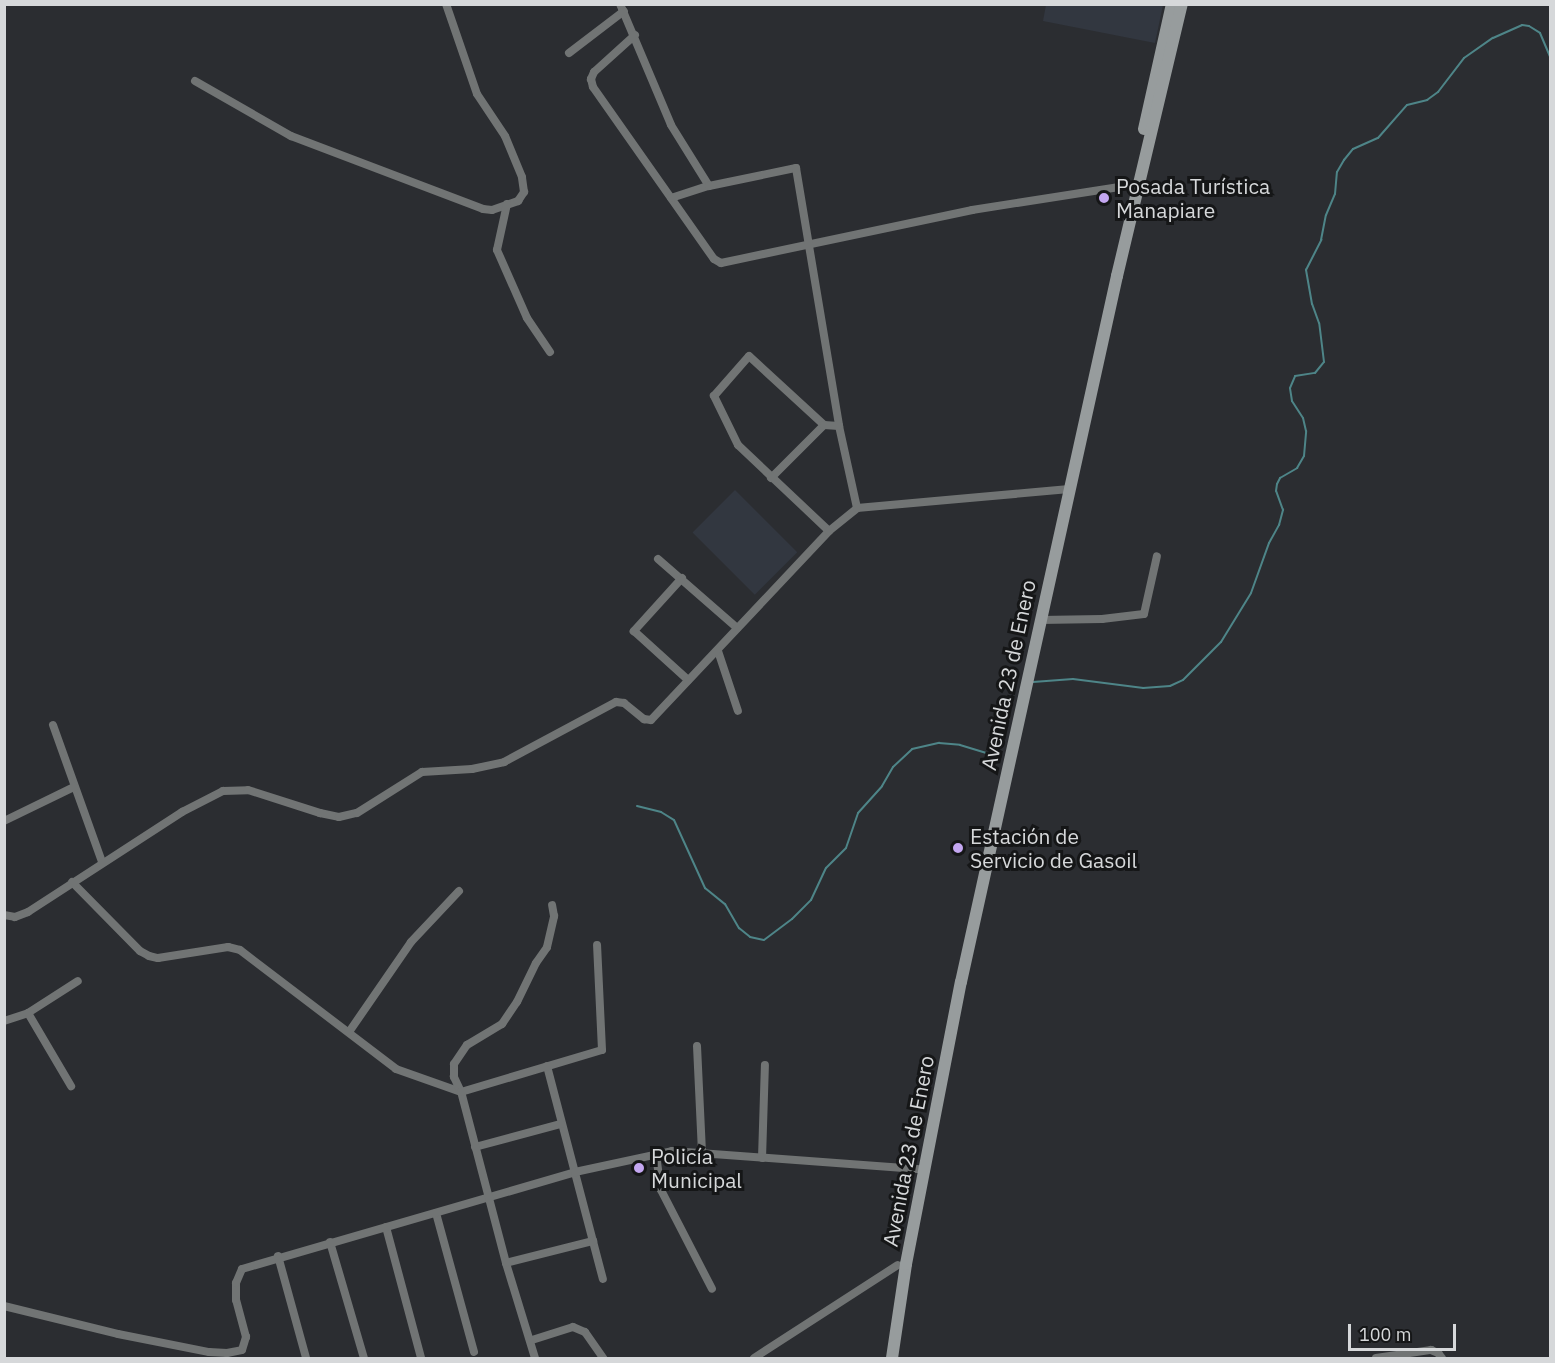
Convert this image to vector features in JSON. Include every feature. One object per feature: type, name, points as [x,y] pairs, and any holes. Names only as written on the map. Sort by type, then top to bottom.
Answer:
[{"type":"main road","name":"Avenida 23 de Enero","points":[[892,1359],[906,1264],[961,982],[1172,4]]},
{"type":"main road","name":"Avenida 23 de Enero","points":[[884,1359],[898,1265],[981,855],[1182,4]]},
{"type":"street","points":[[195,81],[291,136],[483,209],[492,210],[518,201],[524,192],[522,177],[505,136],[477,94],[446,4]]},
{"type":"street","points":[[569,53],[622,8],[671,125],[709,186]]},
{"type":"street","points":[[635,35],[594,72],[591,79],[593,87],[714,259],[721,263],[972,210],[1132,185]]},
{"type":"street","points":[[671,198],[709,186],[796,168],[839,426],[857,508]]},
{"type":"street","points":[[507,204],[497,250],[527,318],[550,352]]},
{"type":"street","points":[[829,531],[738,445],[714,396],[749,356],[824,425],[839,426]]},
{"type":"street","points":[[771,478],[824,425]]},
{"type":"street","points":[[4,915],[15,917],[28,912],[182,812],[223,791],[248,790],[339,817],[357,813],[422,772],[472,768],[504,762],[616,702],[624,704],[644,719],[651,720],[829,531],[857,508],[1066,489]]},
{"type":"street","points":[[1040,620],[1102,619],[1144,614],[1157,556]]},
{"type":"street","points":[[658,559],[737,628]]},
{"type":"street","points":[[682,578],[634,631],[688,681]]},
{"type":"street","points":[[718,651],[738,711]]},
{"type":"street","points":[[53,725],[102,862]]},
{"type":"street","points":[[4,809],[7,819],[74,788]]},
{"type":"street","points":[[72,882],[140,951],[149,956],[158,958],[228,947],[240,950],[396,1069],[461,1092],[602,1050],[597,945]]},
{"type":"street","points":[[349,1032],[411,942],[459,891]]},
{"type":"street","points":[[535,1359],[532,1340],[506,1263],[461,1092],[454,1077],[454,1064],[467,1045],[502,1024],[517,1002],[536,963],[547,947],[554,916],[552,905]]},
{"type":"street","points":[[4,1021],[28,1013],[78,981]]},
{"type":"street","points":[[28,1013],[71,1086]]},
{"type":"street","points":[[698,1046],[702,1154]]},
{"type":"street","points":[[762,1158],[765,1065]]},
{"type":"street","points":[[547,1066],[603,1279]]},
{"type":"street","points":[[475,1147],[561,1124]]},
{"type":"street","points":[[4,1306],[130,1336],[209,1352],[227,1353],[242,1350],[246,1337],[236,1300],[236,1283],[242,1269],[278,1256],[575,1172],[672,1151],[917,1169]]},
{"type":"street","points":[[656,1155],[661,1190],[712,1289]]},
{"type":"street","points":[[436,1213],[474,1352]]},
{"type":"street","points":[[386,1227],[421,1359]]},
{"type":"street","points":[[506,1263],[593,1241]]},
{"type":"street","points":[[330,1242],[364,1359]]},
{"type":"street","points":[[278,1256],[306,1359]]},
{"type":"street","points":[[754,1359],[898,1265]]},
{"type":"street","points":[[532,1340],[573,1327],[585,1332],[603,1359]]},
{"type":"street","points":[[1376,1359],[1431,1350],[1438,1353],[1442,1359]]},
{"type":"shaded area","points":[[1046,4],[1163,5],[1155,43],[1043,21]]},
{"type":"shaded area","points":[[735,490],[797,552],[755,595],[693,532]]},
{"type":"waterway","points":[[1033,682],[1073,679],[1143,688],[1170,686],[1183,680],[1221,642],[1251,593],[1269,543],[1279,525],[1283,510],[1276,491],[1277,484],[1280,478],[1297,468],[1304,456],[1306,431],[1303,418],[1292,401],[1290,388],[1295,376],[1315,373],[1324,362],[1319,323],[1312,304],[1306,270],[1321,240],[1326,215],[1335,194],[1337,172],[1353,149],[1378,138],[1407,105],[1427,100],[1438,92],[1464,58],[1493,38],[1522,25],[1529,26],[1540,33],[1550,56]]},
{"type":"waterway","points":[[637,806],[661,812],[674,820],[705,888],[725,904],[739,928],[750,937],[764,940],[792,919],[811,900],[826,868],[846,848],[858,813],[882,786],[893,767],[912,749],[939,743],[960,745],[990,754]]},
{"type":"place","name":"Posada Turística Manapiare","points":[[1104,198]]},
{"type":"place","name":"Estación de Servicio de Gasoil","points":[[958,848]]},
{"type":"place","name":"Policía Municipal","points":[[639,1168]]}]
